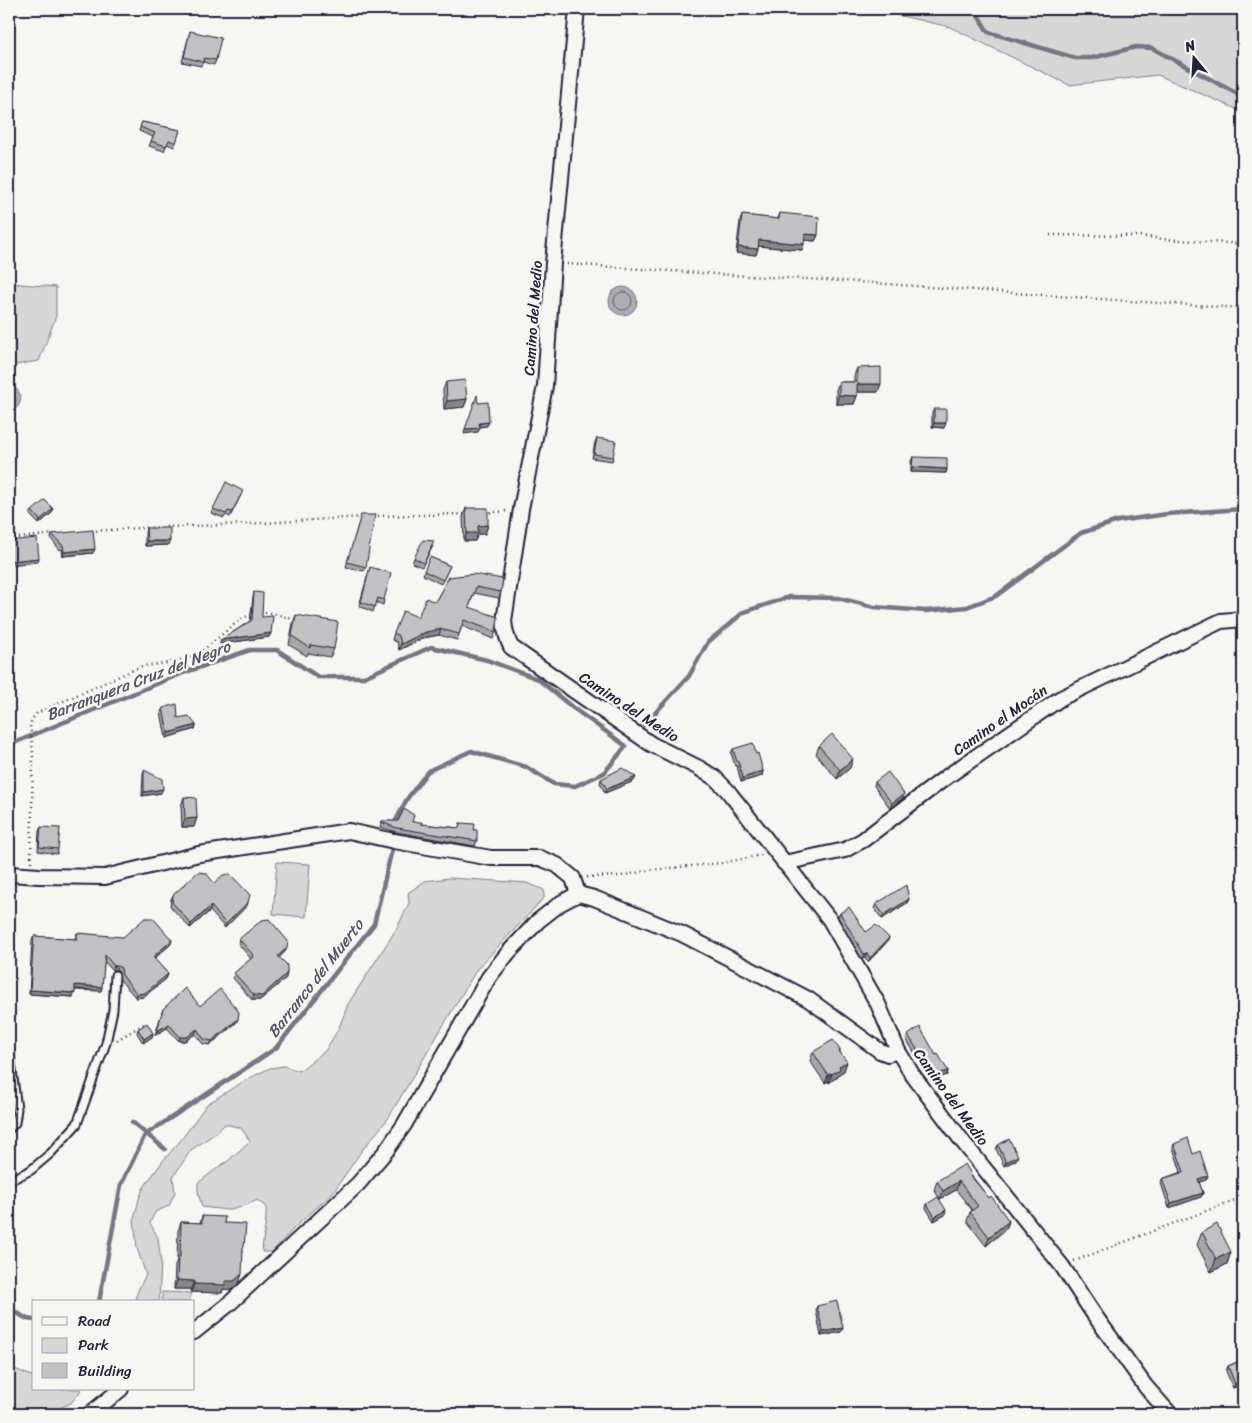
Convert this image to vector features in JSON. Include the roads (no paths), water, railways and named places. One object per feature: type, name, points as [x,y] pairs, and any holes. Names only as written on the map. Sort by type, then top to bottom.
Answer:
[{"type":"street","name":"Camino del Medio","points":[[577,9],[553,263],[545,386],[521,509],[504,622],[505,633],[511,647],[651,744],[698,768],[714,778],[727,790],[830,920],[878,1004],[898,1051],[912,1074],[1062,1266],[1146,1387],[1170,1414]]},
{"type":"street","name":"Camino el Mocán","points":[[780,858],[844,850],[862,840],[945,778],[1061,698],[1221,620],[1243,619]]},
{"type":"street","points":[[9,874],[105,877],[199,854],[349,831],[394,842],[491,858],[540,858],[557,865],[573,878],[578,894]]},
{"type":"street","points":[[195,1331],[229,1304],[358,1184],[386,1151],[404,1125],[489,977],[538,921],[561,903],[578,894],[594,898],[682,934],[808,999],[880,1051],[888,1054],[898,1051]]},
{"type":"street","points":[[90,1414],[121,1390]]},
{"type":"lane","points":[[9,1181],[31,1170],[51,1153],[77,1124],[106,1043],[112,1010],[115,975]]},
{"type":"lane","points":[[9,1046],[17,1109],[15,1123],[9,1129]]},
{"type":"water","points":[[623,287],[633,291],[637,301],[633,311],[623,315],[613,311],[609,301],[613,291]]},
{"type":"water","points":[[9,384],[18,391],[21,399],[18,407],[9,413]]},
{"type":"waterway","points":[[974,9],[988,32],[1075,58],[1092,58],[1136,47],[1152,48],[1243,97]]},
{"type":"waterway","name":"Barranco del Muerto","points":[[644,725],[689,676],[708,642],[744,612],[789,597],[838,598],[874,607],[926,611],[967,607],[996,596],[1081,533],[1118,521],[1167,514],[1243,509]]},
{"type":"waterway","name":"Barranco del Muerto","points":[[9,745],[183,673],[250,650],[277,650],[318,677],[364,677],[431,647],[487,660],[538,679],[573,708],[626,746],[604,773],[575,786],[554,784],[526,767],[471,751],[428,771],[407,799],[392,828],[394,841],[374,924],[276,1048],[145,1135],[121,1185],[99,1300]]},
{"type":"waterway","name":"Barranco del Muerto","points":[[132,1122],[165,1149]]},
{"type":"waterway","name":"Barranco del Muerto","points":[[9,1308],[27,1319],[32,1320]]},
{"type":"water label","name":"Barranquera Cruz del Negro","points":[[138,680]]}]
